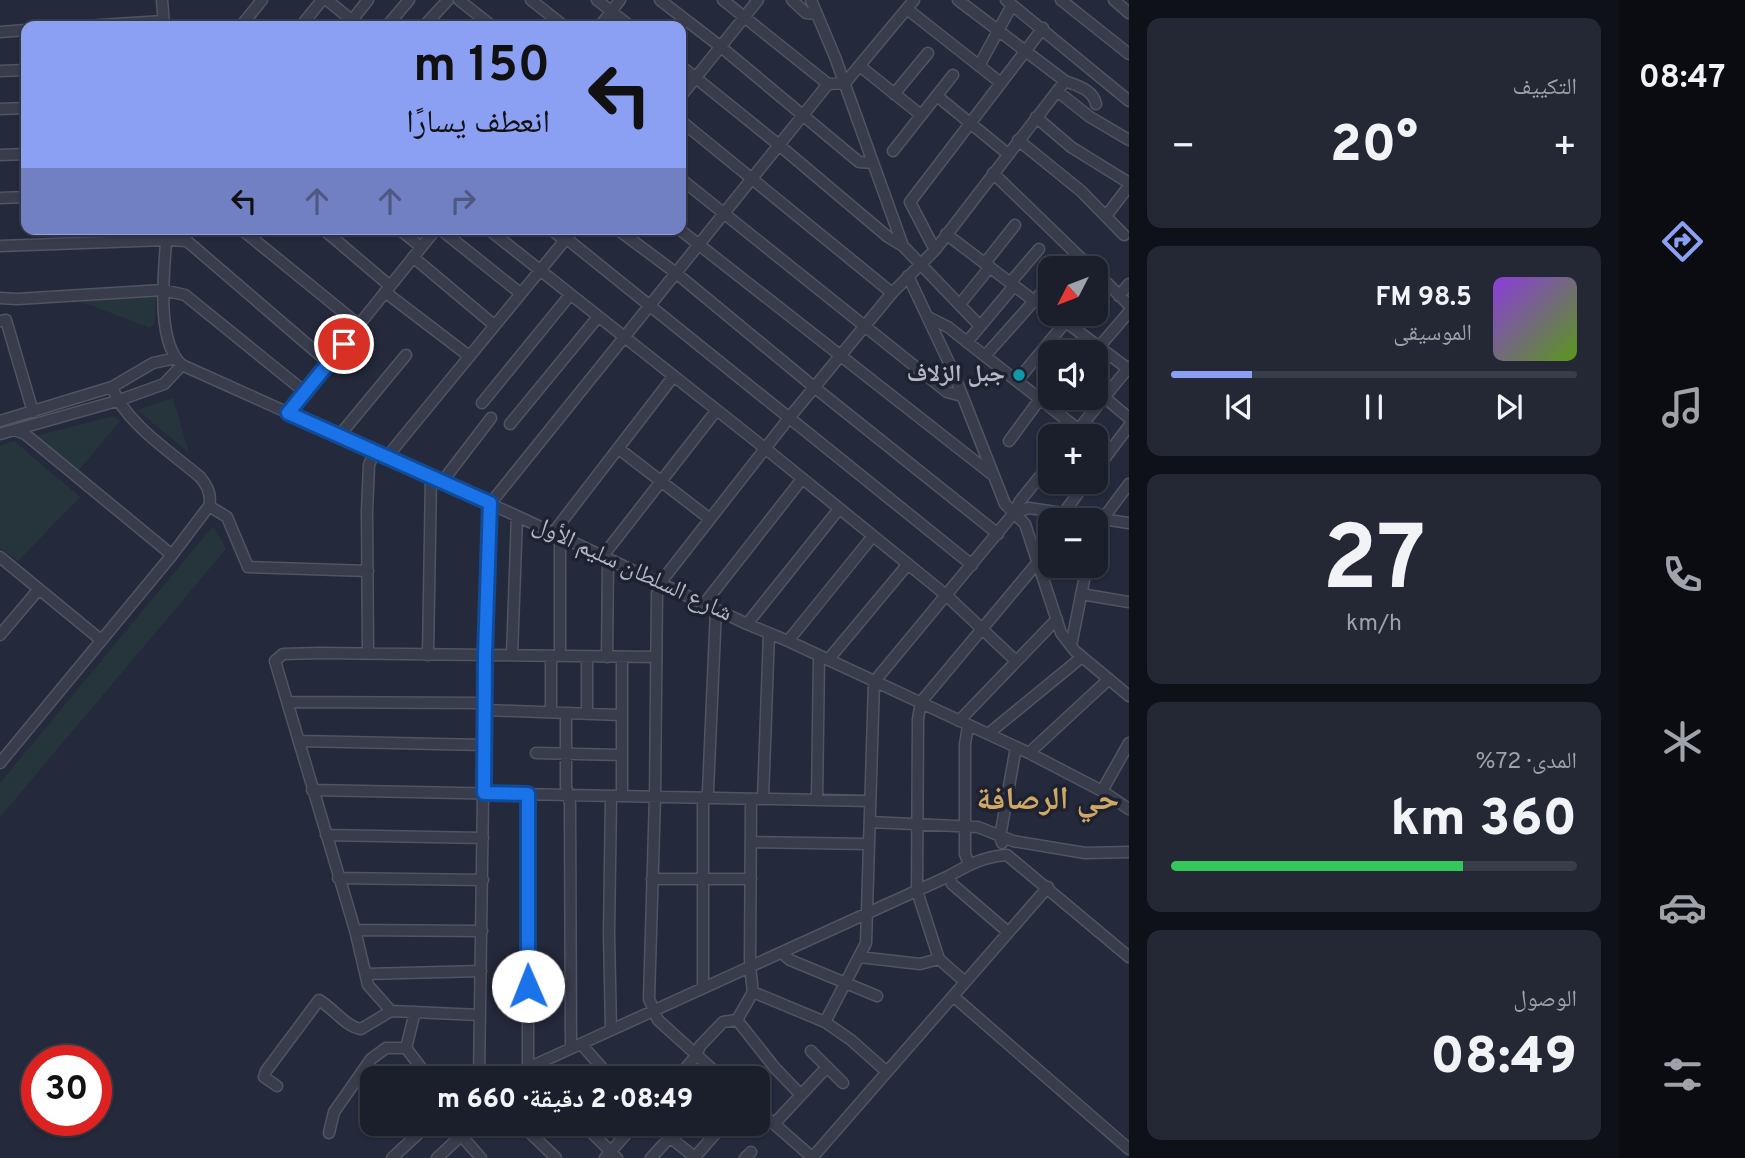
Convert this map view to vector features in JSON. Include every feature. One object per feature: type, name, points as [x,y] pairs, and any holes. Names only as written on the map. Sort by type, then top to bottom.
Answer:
[{"type":"street","points":[[162,0],[164,21]]},
{"type":"street","points":[[245,21],[262,0]]},
{"type":"street","points":[[306,21],[325,0],[350,21]]},
{"type":"street","points":[[355,21],[368,0]]},
{"type":"street","points":[[391,21],[409,0]]},
{"type":"street","points":[[429,21],[447,0]]},
{"type":"street","points":[[459,0],[486,21]]},
{"type":"street","points":[[531,0],[558,21]]},
{"type":"street","points":[[597,0],[624,21]]},
{"type":"street","points":[[604,21],[620,0]]},
{"type":"street","points":[[660,0],[859,162],[873,163]]},
{"type":"street","points":[[723,0],[828,83],[845,83],[861,67],[910,4],[1001,83]]},
{"type":"street","points":[[686,90],[758,0]]},
{"type":"street","points":[[792,0],[806,13],[817,14]]},
{"type":"street","points":[[811,0],[845,83],[903,246]]},
{"type":"street","points":[[958,0],[1065,80],[1084,88],[1094,97],[1096,104]]},
{"type":"street","points":[[1061,0],[1129,54]]},
{"type":"street","points":[[1114,0],[1129,13]]},
{"type":"street","points":[[979,66],[1009,2],[1129,101]]},
{"type":"street","points":[[935,250],[910,202],[1043,29]]},
{"type":"street","points":[[0,32],[21,30]]},
{"type":"street","points":[[894,94],[928,53]]},
{"type":"street","points":[[861,67],[921,116]]},
{"type":"street","points":[[0,71],[21,70]]},
{"type":"street","points":[[686,70],[888,237],[903,246],[980,326]]},
{"type":"street","points":[[893,151],[953,75]]},
{"type":"street","points":[[708,1066],[658,1020],[649,999],[657,593],[661,583],[789,418],[892,293],[935,250],[1065,80]]},
{"type":"street","points":[[479,1066],[490,503],[828,83]]},
{"type":"street","points":[[1057,91],[1090,117],[1129,140]]},
{"type":"street","points":[[937,96],[1008,153]]},
{"type":"street","points":[[0,109],[21,108]]},
{"type":"street","points":[[1036,117],[1072,147],[1129,184],[1106,216]]},
{"type":"street","points":[[686,125],[892,293]]},
{"type":"street","points":[[1018,140],[1081,191],[1124,235]]},
{"type":"street","points":[[0,155],[21,154]]},
{"type":"street","points":[[993,173],[1079,256]]},
{"type":"street","points":[[686,183],[947,392],[962,396]]},
{"type":"street","points":[[0,198],[21,197]]},
{"type":"street","points":[[960,304],[1014,225]]},
{"type":"street","points":[[946,234],[1033,300]]},
{"type":"street","points":[[0,246],[166,235],[187,241],[329,363]]},
{"type":"street","points":[[166,235],[163,290],[167,335],[179,362]]},
{"type":"street","points":[[248,235],[359,325]]},
{"type":"street","points":[[330,235],[388,289],[469,356]]},
{"type":"street","points":[[406,235],[421,247]]},
{"type":"street","points":[[288,413],[432,235]]},
{"type":"street","points":[[446,235],[520,293]]},
{"type":"street","points":[[495,235],[946,595],[1016,661]]},
{"type":"street","points":[[625,235],[677,273],[998,534]]},
{"type":"street","points":[[686,235],[994,476]]},
{"type":"street","points":[[386,458],[569,236],[650,307],[972,565]]},
{"type":"street","points":[[967,342],[1039,249]]},
{"type":"street","points":[[413,257],[494,325]]},
{"type":"street","points":[[908,276],[962,396],[1004,504],[1025,524],[1038,562],[920,702],[918,891],[939,959],[965,982]]},
{"type":"street","points":[[1119,296],[1129,285]]},
{"type":"street","points":[[1108,287],[1129,305]]},
{"type":"street","points":[[0,298],[163,290],[185,295],[305,392]]},
{"type":"street","points":[[482,403],[570,295]]},
{"type":"street","points":[[985,356],[1038,295]]},
{"type":"street","points":[[1101,340],[1129,312]]},
{"type":"street","points":[[510,424],[598,317]]},
{"type":"street","points":[[928,317],[948,327],[1038,394]]},
{"type":"street","points":[[0,321],[6,320],[33,412]]},
{"type":"street","points":[[1017,381],[1063,326]]},
{"type":"street","points":[[1078,326],[1091,340]]},
{"type":"street","points":[[1108,354],[1128,368],[1108,392]]},
{"type":"street","points":[[339,436],[406,355]]},
{"type":"street","points":[[0,421],[112,387],[153,363],[179,362]]},
{"type":"street","points":[[0,434],[117,401],[164,384],[179,362]]},
{"type":"street","name":"شارع السلطان سليم الأول","points":[[179,362],[1029,753],[1102,791],[1129,809]]},
{"type":"street","points":[[551,712],[555,656],[556,535],[674,377]]},
{"type":"street","points":[[0,763],[172,555],[209,506],[211,499],[206,484],[130,417],[117,401],[112,387]]},
{"type":"street","points":[[1108,400],[1129,418]]},
{"type":"street","points":[[1009,441],[1038,407]]},
{"type":"street","points":[[1055,410],[1068,424]]},
{"type":"street","points":[[1082,424],[1094,410]]},
{"type":"street","points":[[607,657],[606,558],[716,411]]},
{"type":"street","points":[[428,655],[437,479],[491,418]]},
{"type":"street","points":[[1108,454],[1129,426]]},
{"type":"street","points":[[14,430],[25,435],[172,555]]},
{"type":"street","points":[[619,449],[710,519]]},
{"type":"street","points":[[368,654],[369,466],[374,453]]},
{"type":"street","points":[[704,604],[802,479]]},
{"type":"street","points":[[825,1021],[866,943],[874,682],[998,534],[1038,479]]},
{"type":"street","points":[[1108,508],[1129,484]]},
{"type":"street","points":[[209,506],[227,517],[248,567],[368,571]]},
{"type":"street","points":[[1014,513],[1029,508],[1038,510]]},
{"type":"street","points":[[747,624],[839,509]]},
{"type":"street","points":[[512,655],[517,516]]},
{"type":"street","points":[[1108,521],[1129,523]]},
{"type":"street","points":[[788,641],[873,536]]},
{"type":"street","points":[[0,557],[102,640]]},
{"type":"street","points":[[817,800],[823,658],[908,564]]},
{"type":"street","points":[[1043,578],[1061,633],[1082,657],[1129,696]]},
{"type":"street","points":[[1071,646],[1084,578]]},
{"type":"street","points":[[0,635],[38,589]]},
{"type":"street","points":[[1081,593],[1129,602]]},
{"type":"street","points":[[703,988],[703,804],[706,798],[716,609]]},
{"type":"street","points":[[969,864],[965,854],[963,723],[1056,619]]},
{"type":"street","points":[[687,1066],[700,1046],[723,1023],[737,1020],[753,992],[750,967],[751,842],[757,799],[769,633]]},
{"type":"street","points":[[391,1012],[368,985],[355,930],[312,790],[300,741],[275,667],[278,657],[283,654],[320,653],[656,657]]},
{"type":"street","points":[[587,657],[587,714]]},
{"type":"street","points":[[988,734],[1082,657]]},
{"type":"street","points":[[611,1030],[609,934],[616,796],[621,755],[622,658]]},
{"type":"street","points":[[1029,753],[1109,679]]},
{"type":"street","points":[[288,702],[486,707],[620,715]]},
{"type":"street","points":[[566,713],[576,1046],[598,1066]]},
{"type":"street","points":[[300,741],[485,745]]},
{"type":"street","points":[[1102,791],[1129,743]]},
{"type":"street","points":[[1016,747],[1000,837],[1007,855],[1129,957]]},
{"type":"street","points":[[536,753],[621,755]]},
{"type":"street","points":[[312,790],[870,802]]},
{"type":"street","points":[[528,794],[528,1066]]},
{"type":"street","points":[[870,822],[978,827],[1000,837],[1085,853],[1129,852]]},
{"type":"street","points":[[326,835],[483,838]]},
{"type":"street","points":[[751,842],[869,844]]},
{"type":"street","points":[[532,1066],[918,891],[969,864],[1007,855]]},
{"type":"street","points":[[949,876],[953,884],[1008,932]]},
{"type":"street","points":[[338,878],[483,880]]},
{"type":"street","points":[[652,879],[751,879]]},
{"type":"street","points":[[770,1120],[812,1158],[1048,887]]},
{"type":"street","points":[[355,930],[482,931]]},
{"type":"street","points":[[782,953],[790,960],[877,996]]},
{"type":"street","points":[[859,957],[920,964],[939,959]]},
{"type":"street","points":[[366,974],[481,971]]},
{"type":"street","points":[[753,992],[825,1021],[887,1072]]},
{"type":"street","points":[[953,996],[1129,1149]]},
{"type":"street","points":[[277,1086],[264,1077],[266,1070],[319,1000],[330,1006],[355,1029],[361,1029],[391,1012],[480,1015]]},
{"type":"street","points":[[406,1048],[415,1013]]},
{"type":"street","points":[[737,1020],[800,1095]]},
{"type":"street","points":[[329,1133],[334,1112],[371,1059],[386,1048],[406,1048]]},
{"type":"street","points":[[406,1048],[420,1066]]},
{"type":"street","points":[[811,1051],[843,1083]]},
{"type":"street","points":[[774,1124],[827,1067]]},
{"type":"street","points":[[392,1158],[416,1136]]},
{"type":"street","points":[[438,1158],[460,1136]]},
{"type":"street","points":[[462,1136],[481,1158]]},
{"type":"street","points":[[533,1136],[556,1158]]},
{"type":"street","points":[[594,1136],[611,1156],[626,1136]]},
{"type":"street","points":[[667,1136],[695,1158],[713,1136]]},
{"type":"street","points":[[651,1158],[669,1138]]},
{"type":"shaded area","points":[[156,297],[155,323],[150,328],[77,300]]},
{"type":"shaded area","points":[[173,398],[189,453],[137,410]]},
{"type":"shaded area","points":[[113,416],[120,421],[78,471],[35,436]]},
{"type":"shaded area","points":[[14,441],[80,497],[18,561],[0,548],[0,446]]},
{"type":"shaded area","points":[[213,526],[226,549],[0,817],[0,783]]},
{"type":"place","name":"جبل الزلاف","points":[[1019,375]]},
{"type":"district","name":"حي الرصافة","points":[[1048,801]]},
{"type":"route","points":[[344,344],[288,413],[490,503],[484,793],[528,794],[528,986]]}]
